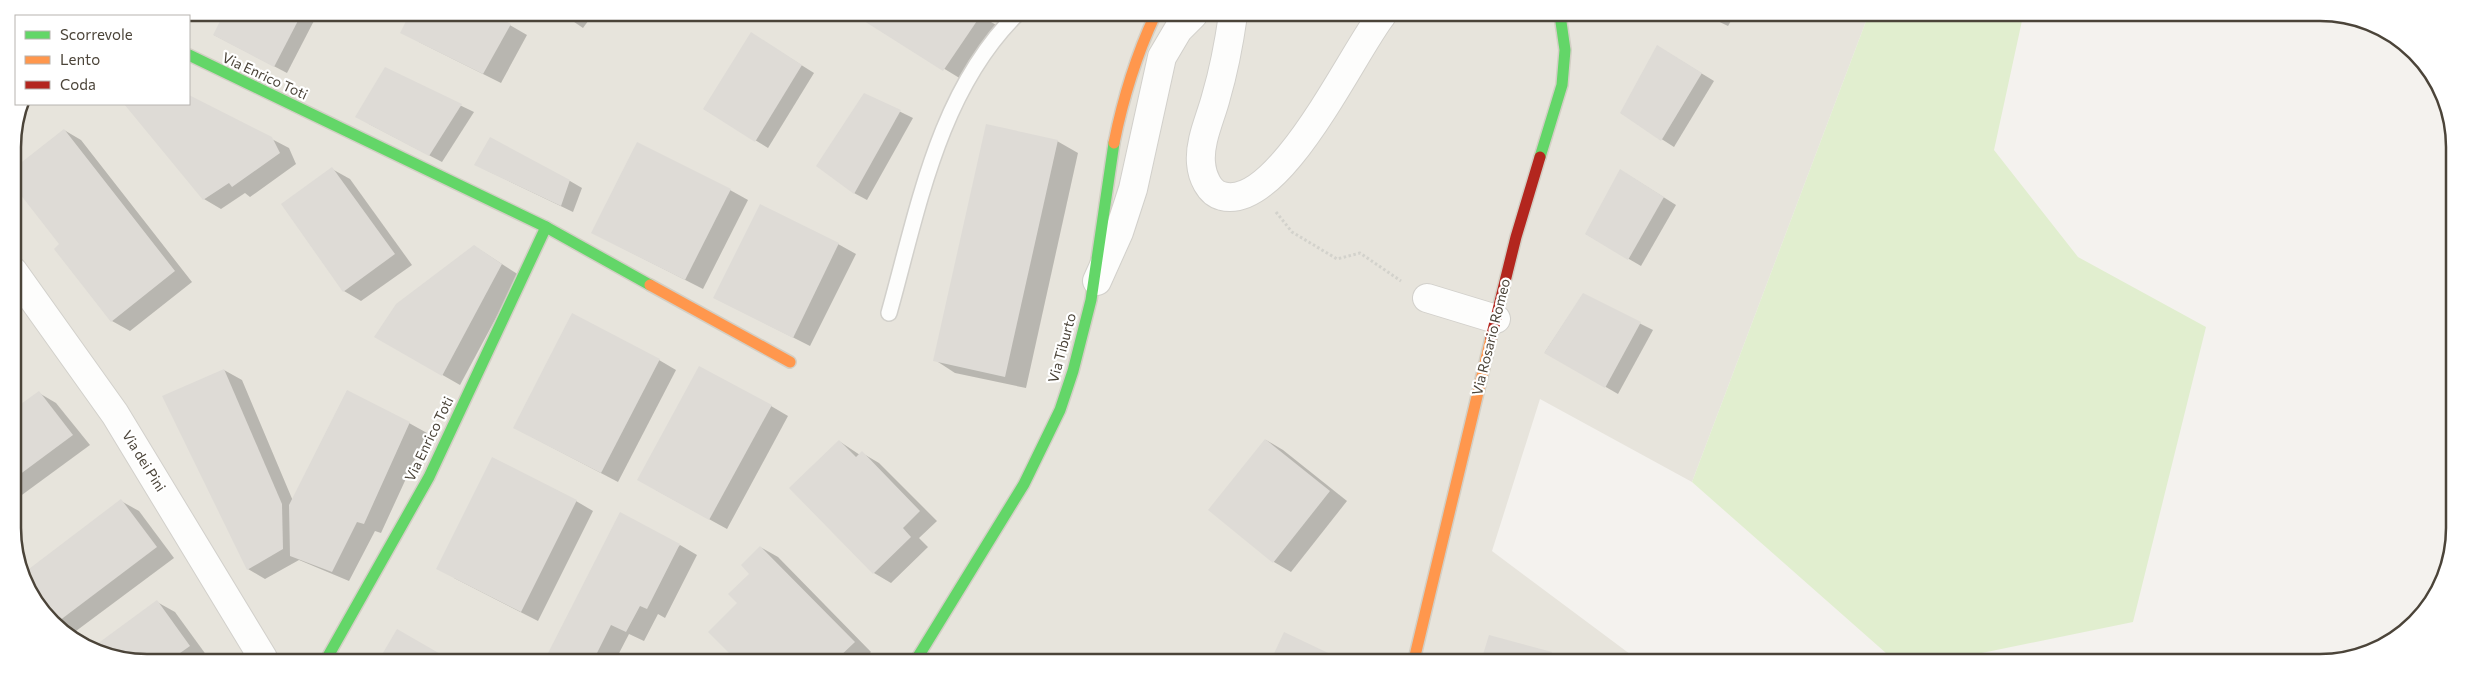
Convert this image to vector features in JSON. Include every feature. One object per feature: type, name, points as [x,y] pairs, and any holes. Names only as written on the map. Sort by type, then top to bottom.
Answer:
[{"type":"street","points":[[1232,21],[1222,74],[1202,149],[1201,164],[1204,177],[1211,189],[1220,196],[1232,198],[1243,196],[1257,188],[1280,168],[1314,121],[1364,27]]},
{"type":"street","name":"Via Rosario Romeo","points":[[1416,653],[1496,319],[1528,197],[1562,84],[1565,50],[1561,21]]},
{"type":"street","name":"Via Tiburto","points":[[920,654],[1005,516],[1048,437],[1072,374],[1092,291],[1103,204],[1118,123],[1133,66],[1152,22]]},
{"type":"street","points":[[1092,291],[1125,214],[1142,155],[1162,57],[1178,30],[1186,22]]},
{"type":"street","name":"Via Enrico Toti","points":[[190,55],[546,227],[790,362]]},
{"type":"street","name":"Via Enrico Toti","points":[[329,654],[429,477],[546,227]]},
{"type":"street","name":"Via dei Pini","points":[[22,282],[115,414],[261,654]]},
{"type":"street","points":[[1427,298],[1496,319]]},
{"type":"lane","points":[[889,313],[927,178],[953,108],[970,74],[987,48],[1010,22]]},
{"type":"path","points":[[1257,188],[1292,232],[1337,259],[1360,253],[1427,298]]},
{"type":"shaded area","points":[[1866,21],[1692,482],[1540,399],[1492,551],[1629,653],[148,654],[131,653],[107,647],[84,637],[58,617],[38,590],[31,576],[24,552],[21,527],[22,131],[26,115],[29,105],[190,105],[190,22]]},
{"type":"green space","points":[[1866,21],[2022,21],[1994,150],[2078,257],[2206,327],[2133,622],[1981,653],[1886,653],[1692,482]]},
{"type":"building","points":[[220,22],[297,22],[274,67],[213,35]]},
{"type":"building","points":[[406,22],[507,22],[511,24],[483,74],[400,33]]},
{"type":"building","points":[[865,22],[977,22],[943,71]]},
{"type":"building","points":[[751,32],[802,65],[755,142],[703,109]]},
{"type":"building","points":[[1657,45],[1702,73],[1661,141],[1620,113]]},
{"type":"building","points":[[385,67],[462,104],[429,156],[355,117]]},
{"type":"building","points":[[864,93],[901,110],[854,194],[816,166]]},
{"type":"building","points":[[190,96],[272,137],[280,153],[232,187],[229,183],[203,200],[125,105],[190,105]]},
{"type":"building","points":[[986,124],[1058,140],[1005,377],[933,361]]},
{"type":"building","points":[[64,129],[175,271],[111,322],[54,249],[59,244],[22,196],[22,162]]},
{"type":"building","points":[[490,137],[570,180],[561,206],[474,165]]},
{"type":"building","points":[[637,142],[731,189],[685,280],[591,233]]},
{"type":"building","points":[[332,167],[395,254],[343,292],[281,204]]},
{"type":"building","points":[[1620,169],[1664,197],[1628,260],[1585,234]]},
{"type":"building","points":[[760,204],[839,243],[793,338],[713,298]]},
{"type":"building","points":[[474,245],[502,264],[442,376],[374,337],[396,304]]},
{"type":"building","points":[[1583,293],[1641,322],[1605,388],[1544,353]]},
{"type":"building","points":[[572,313],[660,359],[601,473],[513,428]]},
{"type":"building","points":[[699,366],[772,405],[709,520],[637,480]]},
{"type":"building","points":[[224,369],[282,504],[283,549],[247,570],[162,396]]},
{"type":"building","points":[[347,390],[410,422],[364,524],[357,522],[332,572],[290,556],[289,505]]},
{"type":"building","points":[[39,391],[73,435],[21,473],[21,404]]},
{"type":"building","points":[[1265,439],[1330,491],[1273,563],[1208,510]]},
{"type":"building","points":[[839,440],[856,457],[862,451],[920,511],[903,528],[911,537],[873,574],[789,488]]},
{"type":"building","points":[[492,457],[577,500],[521,612],[436,569]]},
{"type":"building","points":[[121,499],[157,547],[61,620],[38,590],[29,569]]},
{"type":"building","points":[[620,512],[680,544],[647,609],[640,606],[626,632],[611,625],[597,654],[548,654]]},
{"type":"building","points":[[760,546],[855,642],[843,654],[730,654],[708,632],[737,603],[728,594],[749,574],[741,565]]},
{"type":"building","points":[[157,600],[190,646],[179,654],[148,654],[131,653],[98,643]]},
{"type":"building","points":[[397,629],[440,654],[382,654]]},
{"type":"building","points":[[1284,632],[1329,653],[1274,653]]},
{"type":"building","points":[[1489,635],[1552,652],[1552,653],[1483,653]]},
{"type":"traffic: fast","points":[[1540,157],[1562,85],[1565,50],[1561,21]]},
{"type":"traffic: fast","points":[[190,55],[546,227],[650,285]]},
{"type":"traffic: fast","points":[[920,654],[1024,484],[1060,410],[1073,371],[1091,300],[1114,143]]},
{"type":"traffic: fast","points":[[329,654],[429,477],[546,227]]},
{"type":"traffic: slow","points":[[1114,143],[1131,78],[1152,22]]},
{"type":"traffic: slow","points":[[650,285],[790,362]]},
{"type":"traffic: slow","points":[[1416,653],[1491,338]]},
{"type":"traffic: jam","points":[[1491,338],[1516,237],[1540,157]]}]
